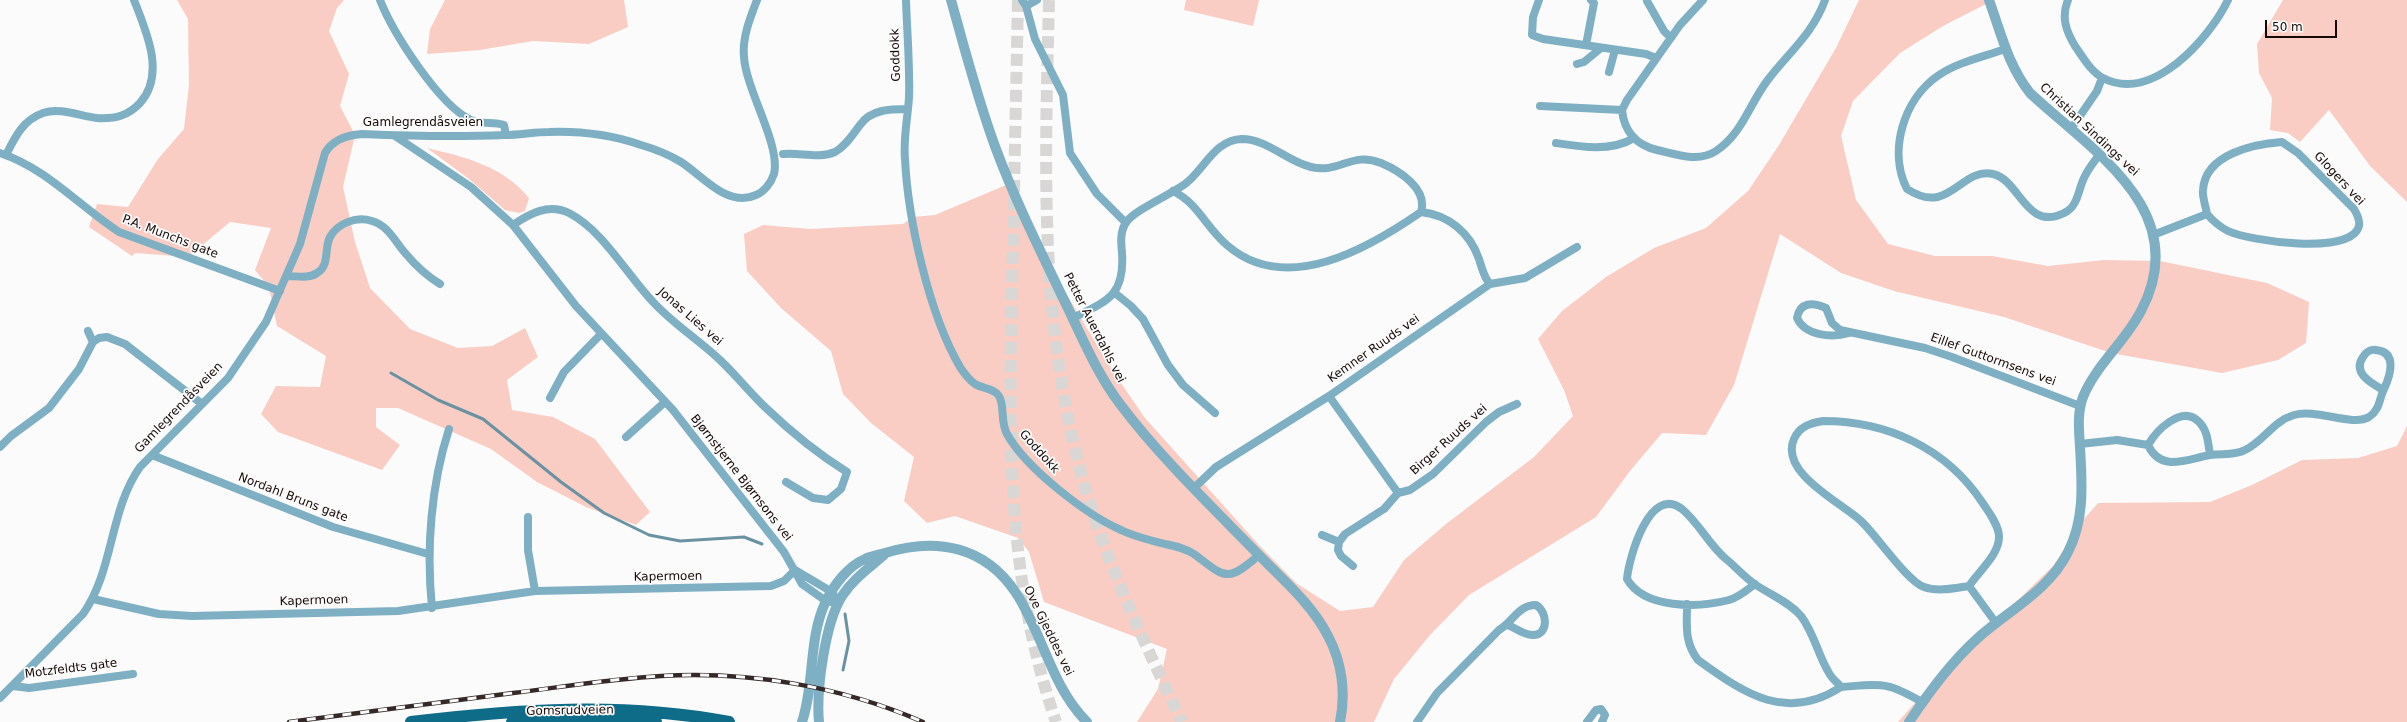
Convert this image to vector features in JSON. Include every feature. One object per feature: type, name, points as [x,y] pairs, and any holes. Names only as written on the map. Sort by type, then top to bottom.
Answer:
[{"type":"main road","name":"Gomsrudveien","points":[[411,722],[530,711],[602,709],[669,713],[729,722]]},
{"type":"main road","name":"Gomsrudveien","points":[[512,722],[574,719],[656,722]]},
{"type":"street","points":[[3,154],[20,129],[35,117],[45,112],[60,111],[96,118],[114,118],[132,112],[144,98],[153,82],[154,64],[147,36],[134,0]]},
{"type":"street","name":"Gamlegrendåsveien","points":[[380,0],[400,40],[443,99],[456,111],[471,120],[485,124],[504,125],[506,135]]},
{"type":"street","name":"Gamlegrendåsveien","points":[[0,698],[83,614],[93,599],[105,565],[117,516],[131,480],[152,455],[228,378],[266,322],[287,276],[307,223],[325,153],[329,146],[348,135],[362,134],[506,135],[574,132],[632,142],[661,151],[675,159],[721,192],[735,198],[750,198],[761,193],[771,182],[774,173],[774,157],[747,76],[744,57],[749,22],[756,0]]},
{"type":"street","name":"Goddokk","points":[[906,0],[908,109],[904,153],[910,199],[934,304],[944,334],[965,374],[973,383],[993,391],[999,397],[1002,421],[1008,436],[1033,467],[1050,484],[1120,530],[1183,548],[1194,554],[1210,568],[1222,573],[1240,571],[1259,555]]},
{"type":"street","name":"Petter Auerdahls vei","points":[[951,0],[974,83],[997,152],[1020,207],[1094,362],[1118,401],[1152,442],[1194,488],[1308,606],[1329,637],[1337,658],[1342,680],[1343,704],[1340,722]]},
{"type":"street","points":[[1037,0],[1024,3],[1035,38],[1063,95],[1070,154],[1097,194],[1126,223]]},
{"type":"street","points":[[1539,0],[1533,17],[1532,35],[1544,39],[1646,54],[1656,58]]},
{"type":"street","points":[[1586,45],[1594,3],[1591,0]]},
{"type":"street","points":[[1703,0],[1656,58],[1622,110],[1624,124],[1634,138],[1642,145],[1654,149],[1700,158],[1715,152],[1736,133],[1766,82],[1813,26],[1824,0]]},
{"type":"street","name":"Christian Sindings vei","points":[[1909,722],[1922,702],[1953,662],[1996,623],[2043,586],[2058,570],[2068,553],[2075,535],[2082,502],[2080,406],[2088,385],[2144,305],[2149,292],[2154,269],[2153,235],[2138,196],[2128,183],[2099,155],[2030,93],[2013,68],[2004,49],[1989,0]]},
{"type":"street","points":[[2068,0],[2064,20],[2066,30],[2082,56],[2102,78],[2122,83],[2142,82],[2173,65],[2205,37],[2228,0]]},
{"type":"street","points":[[1647,2],[1664,31],[1671,38]]},
{"type":"street","points":[[1577,64],[1584,62],[1601,48]]},
{"type":"street","points":[[2004,49],[1964,63],[1938,75],[1917,99],[1908,114],[1898,142],[1898,168],[1907,189],[1926,198],[1937,197],[1953,191],[1981,174],[1988,173],[2002,177],[2030,210],[2037,214],[2056,216],[2065,213],[2075,204],[2084,179],[2099,155]]},
{"type":"street","points":[[1609,72],[1615,50]]},
{"type":"street","points":[[2071,130],[2097,91],[2102,78]]},
{"type":"street","points":[[1540,106],[1622,110]]},
{"type":"street","points":[[783,154],[798,152],[819,155],[836,151],[873,113],[892,109],[908,109]]},
{"type":"street","name":"Bjørnstjerne Bjørnsons vei","points":[[394,135],[471,187],[513,225],[601,334],[665,402],[784,552],[802,584],[838,603]]},
{"type":"street","points":[[1556,143],[1607,147],[1623,145],[1634,138]]},
{"type":"street","points":[[1073,318],[1105,302],[1115,294],[1122,273],[1121,236],[1126,223],[1133,215],[1166,197],[1185,184],[1206,163],[1220,145],[1241,139],[1258,143],[1311,167],[1334,167],[1363,158],[1382,164],[1416,187],[1423,199],[1421,212]]},
{"type":"street","name":"Glogers vei","points":[[2282,142],[2298,153],[2354,209],[2359,219],[2359,227],[2355,233],[2346,239],[2292,244],[2264,241],[2240,236],[2227,231],[2207,214],[2203,190],[2205,180],[2213,167],[2227,156],[2250,147],[2282,142]]},
{"type":"street","name":"P.A. Munchs gate","points":[[3,154],[37,172],[68,192],[102,221],[119,232],[280,291]]},
{"type":"street","points":[[1173,191],[1192,202],[1205,223],[1230,248],[1251,260],[1273,266],[1294,268],[1331,260],[1377,240],[1421,212],[1443,218],[1466,234],[1477,253],[1486,280],[1490,284]]},
{"type":"street","name":"Jonas Lies vei","points":[[513,225],[528,214],[550,210],[564,212],[581,221],[600,239],[657,306],[720,360],[765,407],[827,460],[847,472],[841,489],[828,500],[813,498],[786,482]]},
{"type":"street","points":[[2153,235],[2207,214]]},
{"type":"street","points":[[287,276],[311,276],[317,273],[322,269],[329,238],[345,223],[359,219],[380,224],[415,264],[440,284]]},
{"type":"street","name":"Kemner Ruuds vei","points":[[1194,488],[1216,467],[1328,396],[1490,284],[1525,278],[1577,247]]},
{"type":"street","points":[[1115,294],[1131,306],[1143,319],[1168,365],[1183,385],[1215,413]]},
{"type":"street","name":"Eillef Guttormsens vei","points":[[1849,333],[1829,335],[1807,331],[1797,318],[1799,309],[1809,304],[1821,306],[1826,308],[1832,323],[1840,330],[1925,348],[1952,356],[2080,406]]},
{"type":"street","points":[[88,331],[93,342]]},
{"type":"street","points":[[550,398],[568,367],[601,334]]},
{"type":"street","points":[[0,447],[11,436],[49,408],[79,369],[93,342],[99,338],[107,338],[125,344],[202,404]]},
{"type":"street","points":[[2080,444],[2117,440],[2148,445],[2156,457],[2169,463],[2178,463],[2210,455],[2233,454],[2247,450],[2276,424],[2296,414],[2320,414],[2360,420],[2367,418],[2376,412],[2383,390],[2390,378],[2390,359],[2383,352],[2375,350],[2368,352],[2360,364],[2360,372],[2367,380],[2383,390]]},
{"type":"street","points":[[1328,396],[1398,493]]},
{"type":"street","points":[[626,437],[665,402]]},
{"type":"street","name":"Birger Ruuds vei","points":[[1339,542],[1345,534],[1384,509],[1398,493],[1410,490],[1433,474],[1492,417],[1517,404]]},
{"type":"street","points":[[2148,445],[2166,424],[2179,417],[2189,417],[2197,419],[2203,426],[2208,438],[2210,455]]},
{"type":"street","points":[[1857,422],[1914,440],[1948,462],[1971,485],[1997,527],[1999,538],[1996,548],[1969,586],[1932,589],[1917,583],[1861,521],[1828,497],[1797,468],[1792,453],[1792,442],[1796,433],[1812,423],[1857,422]]},
{"type":"street","points":[[432,608],[428,554],[432,509],[449,429]]},
{"type":"street","name":"Nordahl Bruns gate","points":[[152,455],[333,527],[428,554]]},
{"type":"street","points":[[1755,584],[1730,600],[1706,604],[1687,604],[1652,600],[1639,594],[1632,588],[1627,579],[1633,554],[1647,520],[1660,504],[1673,504],[1681,508],[1724,557],[1755,584],[1792,608],[1801,616],[1808,627],[1830,674],[1842,686]]},
{"type":"street","points":[[528,517],[528,550],[535,592]]},
{"type":"street","points":[[1322,535],[1339,542],[1338,550],[1341,556],[1353,566]]},
{"type":"street","name":"Ove Gjeddes vei","points":[[802,722],[809,692],[818,628],[829,597],[854,566],[864,559],[915,545],[941,545],[976,557],[998,572],[1015,593],[1057,681],[1087,722]]},
{"type":"street","name":"Ove Gjeddes vei","points":[[819,722],[819,696],[826,643],[838,603],[859,576],[887,553]]},
{"type":"street","name":"Kapermoen","points":[[93,599],[172,616],[398,611],[432,608],[535,592],[760,587],[784,582],[795,570]]},
{"type":"street","points":[[1969,586],[1996,623]]},
{"type":"street","points":[[1687,604],[1687,637],[1690,649],[1698,660],[1764,709]]},
{"type":"street","points":[[1417,722],[1437,693],[1499,630],[1508,625],[1522,608],[1529,605],[1540,608],[1546,618],[1545,626],[1540,633],[1533,635],[1508,625]]},
{"type":"street","name":"Motzfeldts gate","points":[[13,686],[29,688],[133,674]]},
{"type":"street","points":[[1820,708],[1842,686],[1884,684],[1893,686],[1922,702]]},
{"type":"street","points":[[1587,722],[1596,710],[1601,710],[1605,715],[1605,719],[1602,722]]},
{"type":"shaded area","points":[[177,0],[344,0],[337,8],[329,31],[349,74],[340,106],[355,135],[343,187],[355,242],[370,288],[410,329],[458,348],[492,346],[525,328],[538,357],[507,380],[512,410],[553,417],[595,439],[650,512],[636,525],[586,507],[537,482],[491,449],[398,408],[376,408],[376,427],[400,445],[382,470],[278,432],[261,414],[276,386],[320,387],[326,356],[277,326],[269,287],[255,270],[271,228],[230,222],[188,257],[135,253],[132,256],[89,227],[97,204],[128,207],[158,159],[184,129],[189,85],[188,19]]},
{"type":"shaded area","points":[[445,0],[624,0],[628,27],[589,44],[533,41],[480,50],[427,54],[430,29]]},
{"type":"shaded area","points":[[1186,0],[1259,0],[1253,26],[1184,10]]},
{"type":"shaded area","points":[[1859,0],[1994,0],[1943,26],[1900,53],[1853,101],[1841,136],[1856,200],[1888,244],[1935,256],[1992,256],[2048,266],[2104,260],[2160,261],[2267,283],[2309,302],[2306,343],[2278,360],[2222,373],[2111,353],[2004,317],[1894,291],[1841,273],[1780,234],[1734,385],[1706,435],[1662,433],[1630,471],[1596,517],[1469,595],[1430,635],[1394,679],[1374,722],[1137,722],[1158,689],[1167,649],[1044,602],[1029,552],[1018,538],[955,516],[927,523],[904,501],[914,457],[871,423],[843,394],[831,351],[781,308],[747,271],[744,234],[763,225],[810,229],[903,224],[913,217],[935,215],[1013,182],[1058,280],[1114,373],[1145,418],[1258,544],[1296,583],[1340,611],[1373,607],[1404,560],[1446,524],[1534,457],[1573,416],[1564,390],[1538,339],[1562,311],[1606,277],[1654,248],[1706,228],[1748,191],[1779,145],[1836,48]]},
{"type":"shaded area","points":[[2283,0],[2407,0],[2407,202],[2370,166],[2329,110],[2300,142],[2288,133],[2270,130],[2272,98],[2259,73],[2257,44]]},
{"type":"shaded area","points":[[427,148],[469,159],[495,170],[519,187],[529,198],[525,211],[519,213],[505,210],[469,179]]},
{"type":"shaded area","points":[[2407,426],[2407,722],[1898,722],[1932,683],[2053,566],[2084,519],[2098,503],[2210,502],[2252,485],[2302,460],[2358,458],[2397,446]]},
{"type":"waterway","points":[[391,373],[438,400],[483,419],[561,482],[604,513],[649,535],[680,541],[744,537],[762,544]]},
{"type":"waterway","points":[[843,670],[849,641],[845,614]]},
{"type":"tunnel","points":[[1018,0],[1011,345],[1011,454],[1019,561],[1028,614],[1040,668],[1056,722]]},
{"type":"tunnel","points":[[1049,0],[1046,125],[1048,247],[1052,308],[1059,368],[1070,429],[1086,491],[1117,579],[1142,637],[1182,722]]},
{"type":"railway","points":[[289,722],[605,681],[642,677],[694,675],[761,679],[827,690],[892,709],[923,722]]}]
